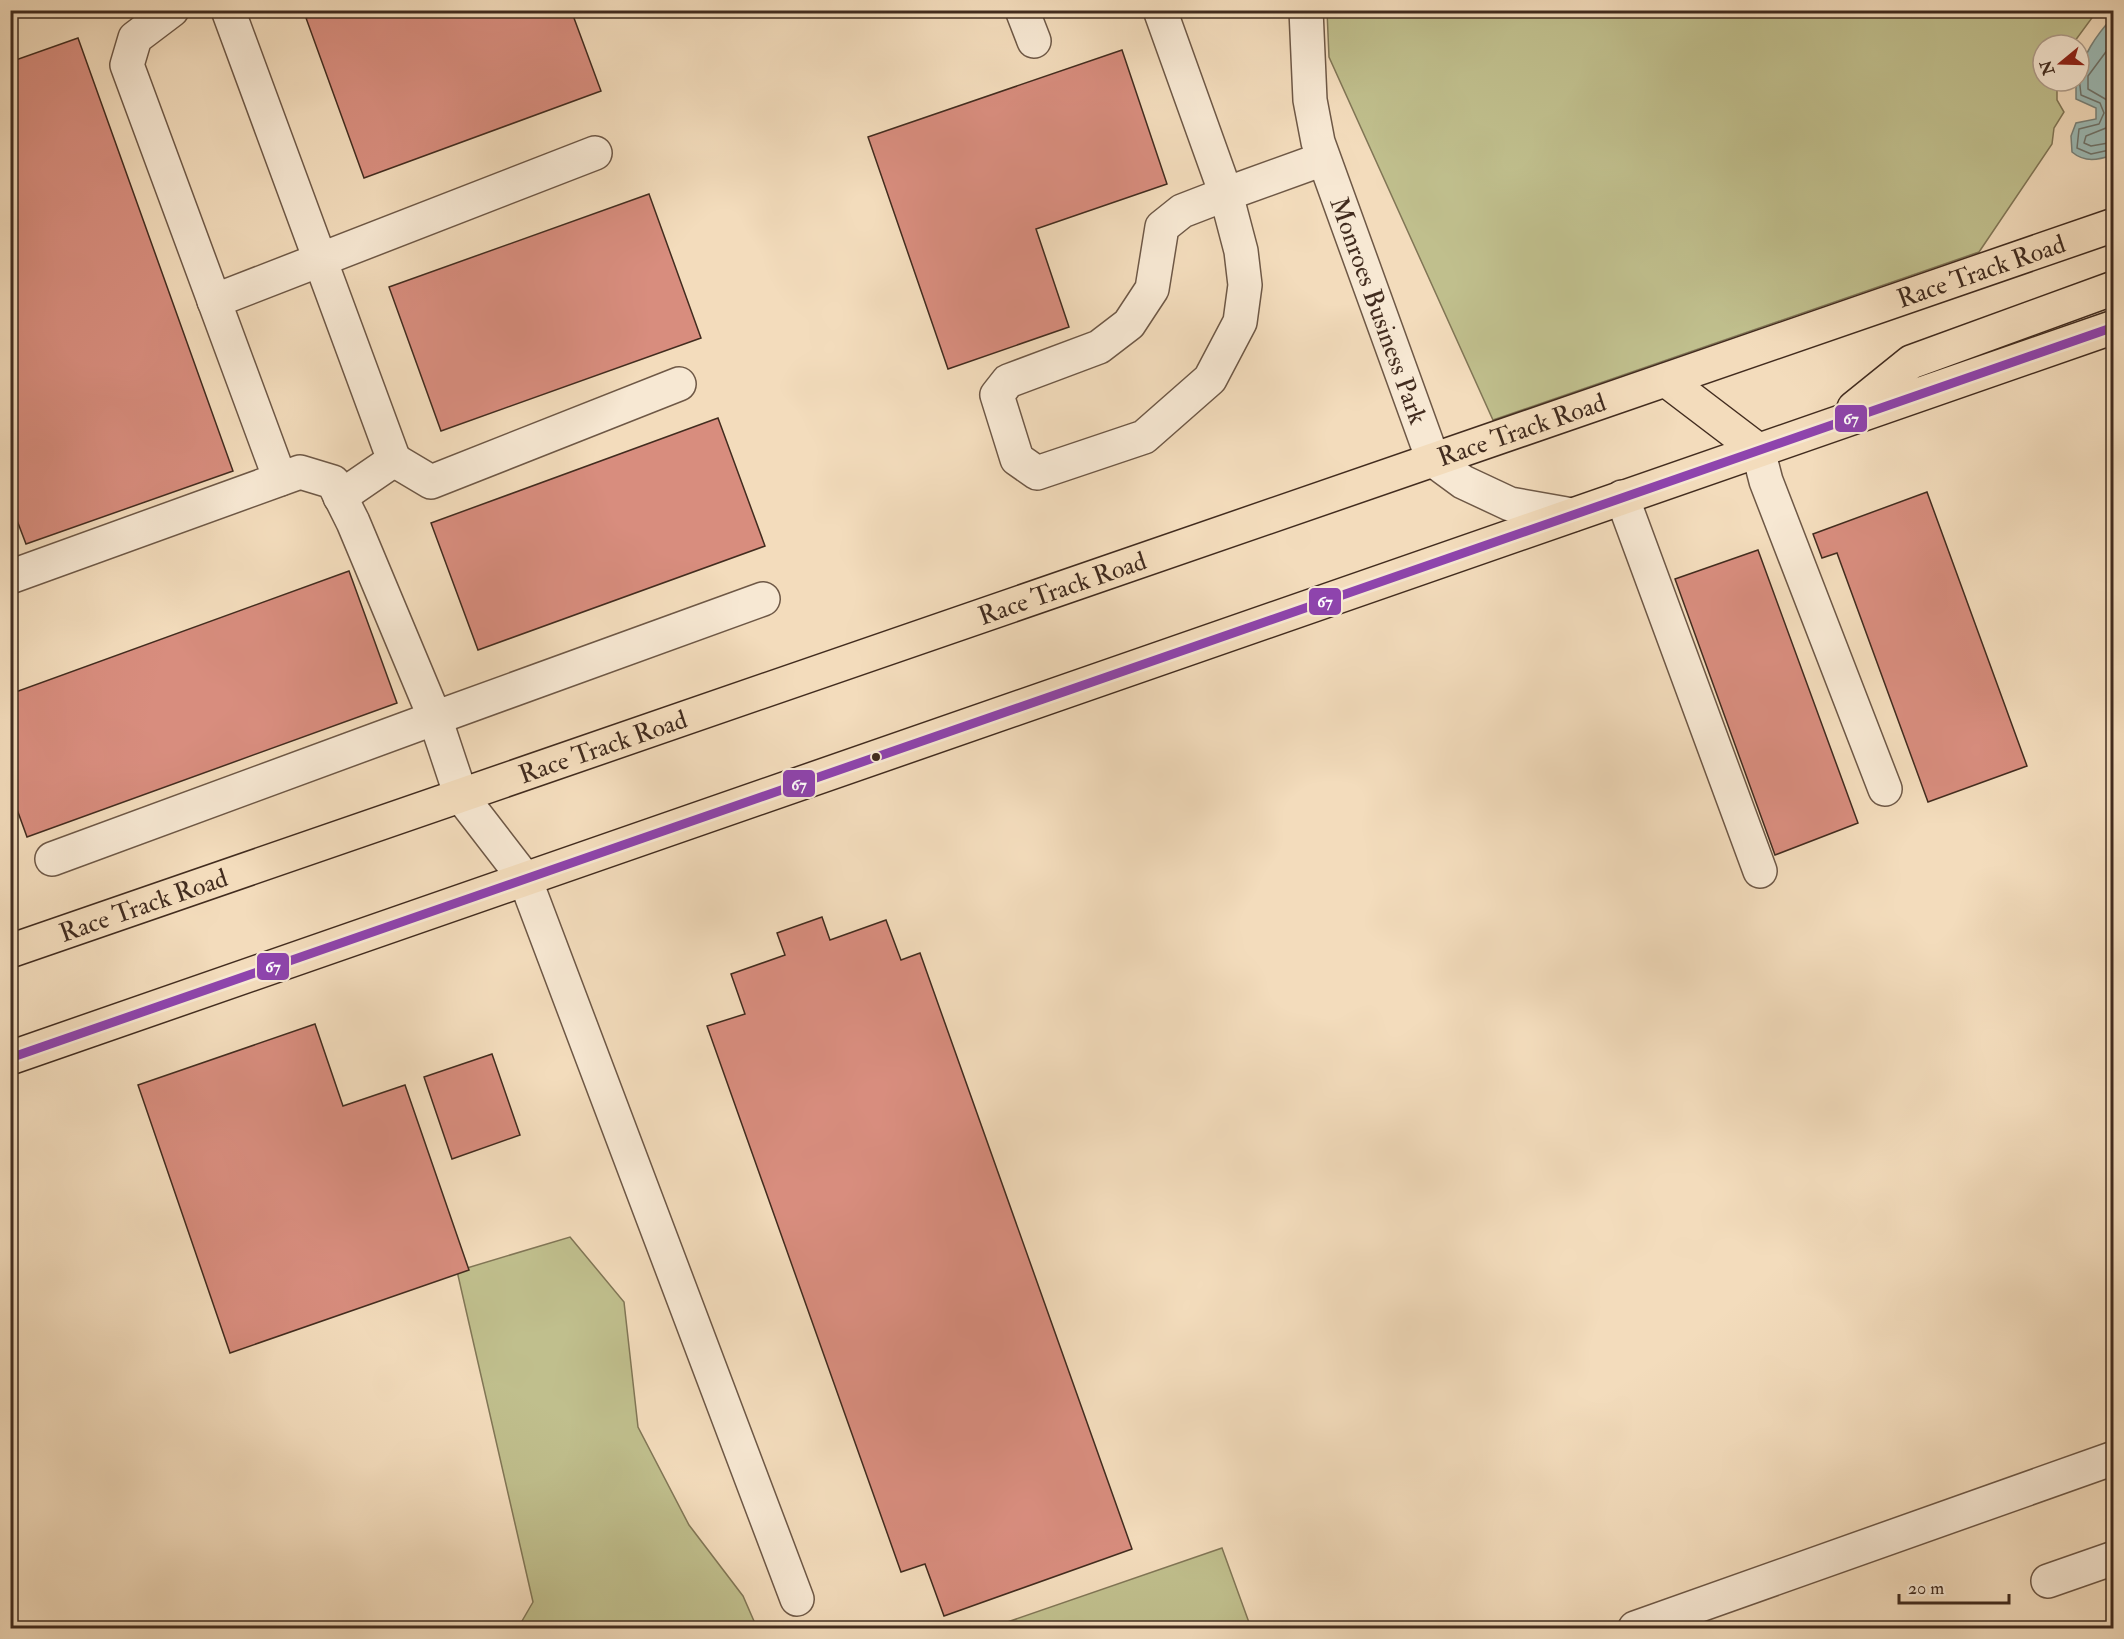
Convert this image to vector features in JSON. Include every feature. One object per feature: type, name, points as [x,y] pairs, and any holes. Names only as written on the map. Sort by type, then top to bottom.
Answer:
[{"type":"main road","name":"Race Track Road","points":[[10,951],[2114,225]]},
{"type":"main road","points":[[1836,423],[1911,362],[2114,288]]},
{"type":"main road","points":[[10,1058],[2114,327]]},
{"type":"main road","points":[[1666,380],[1758,450]]},
{"type":"street","points":[[172,10],[135,38],[127,65],[280,479]]},
{"type":"street","points":[[228,10],[394,460],[431,482],[679,384]]},
{"type":"street","points":[[1022,10],[1034,41]]},
{"type":"street","points":[[1161,10],[1226,194],[1241,251],[1245,285],[1240,321],[1210,379],[1144,437],[1037,473],[1017,459],[997,395],[1008,381],[1099,347],[1129,324],[1152,289],[1162,227],[1182,211],[1226,194],[1323,159]]},
{"type":"street","name":"Monroes Business Park","points":[[1306,10],[1310,100],[1323,159],[1434,460]]},
{"type":"street","points":[[214,301],[595,153]]},
{"type":"street","points":[[1758,450],[1766,481],[1885,789]]},
{"type":"street","points":[[340,497],[394,460]]},
{"type":"street","points":[[1434,460],[1463,482],[1510,504],[1572,515]]},
{"type":"street","points":[[10,577],[300,472],[333,482],[354,522],[435,718],[461,796],[525,879],[797,1599]]},
{"type":"street","points":[[1622,497],[1760,871]]},
{"type":"street","points":[[52,859],[763,598]]},
{"type":"street","points":[[1635,1629],[2114,1458]]},
{"type":"street","points":[[2048,1581],[2114,1558]]},
{"type":"shaded area","points":[[1327,10],[2097,11],[2081,33],[2031,33],[2031,93],[2057,93],[2057,100],[2064,112],[2054,128],[2052,144],[1979,252],[1493,420],[1329,57]]},
{"type":"shaded area","points":[[570,1237],[624,1302],[638,1427],[689,1525],[743,1596],[757,1628],[518,1628],[533,1602],[457,1271]]},
{"type":"shaded area","points":[[1222,1548],[1251,1628],[990,1628]]},
{"type":"water","points":[[2113,17],[2113,155],[2087,159],[2072,152],[2071,136],[2076,123],[2096,119],[2096,108],[2076,99],[2076,93],[2091,93],[2091,46]]},
{"type":"building","points":[[325,10],[571,10],[601,91],[364,178],[306,18]]},
{"type":"building","points":[[78,38],[233,471],[26,544],[10,502],[10,62]]},
{"type":"building","points":[[1122,50],[1167,184],[1036,229],[1069,327],[948,369],[868,137]]},
{"type":"building","points":[[649,194],[701,338],[441,431],[389,287]]},
{"type":"building","points":[[718,418],[765,546],[478,650],[431,523]]},
{"type":"building","points":[[1927,492],[2027,766],[1928,802],[1837,553],[1822,558],[1813,534]]},
{"type":"building","points":[[1758,550],[1858,823],[1775,855],[1675,579]]},
{"type":"building","points":[[349,571],[397,703],[27,837],[10,790],[10,694]]},
{"type":"building","points":[[822,917],[830,940],[886,920],[901,960],[920,953],[1132,1549],[944,1616],[925,1564],[901,1572],[707,1026],[745,1014],[731,974],[785,955],[777,933]]},
{"type":"building","points":[[315,1024],[343,1106],[405,1085],[469,1270],[230,1353],[138,1085]]},
{"type":"building","points":[[492,1054],[520,1135],[452,1159],[424,1077]]},
{"type":"transit line","name":"67","points":[[10,1058],[2114,327]]}]
